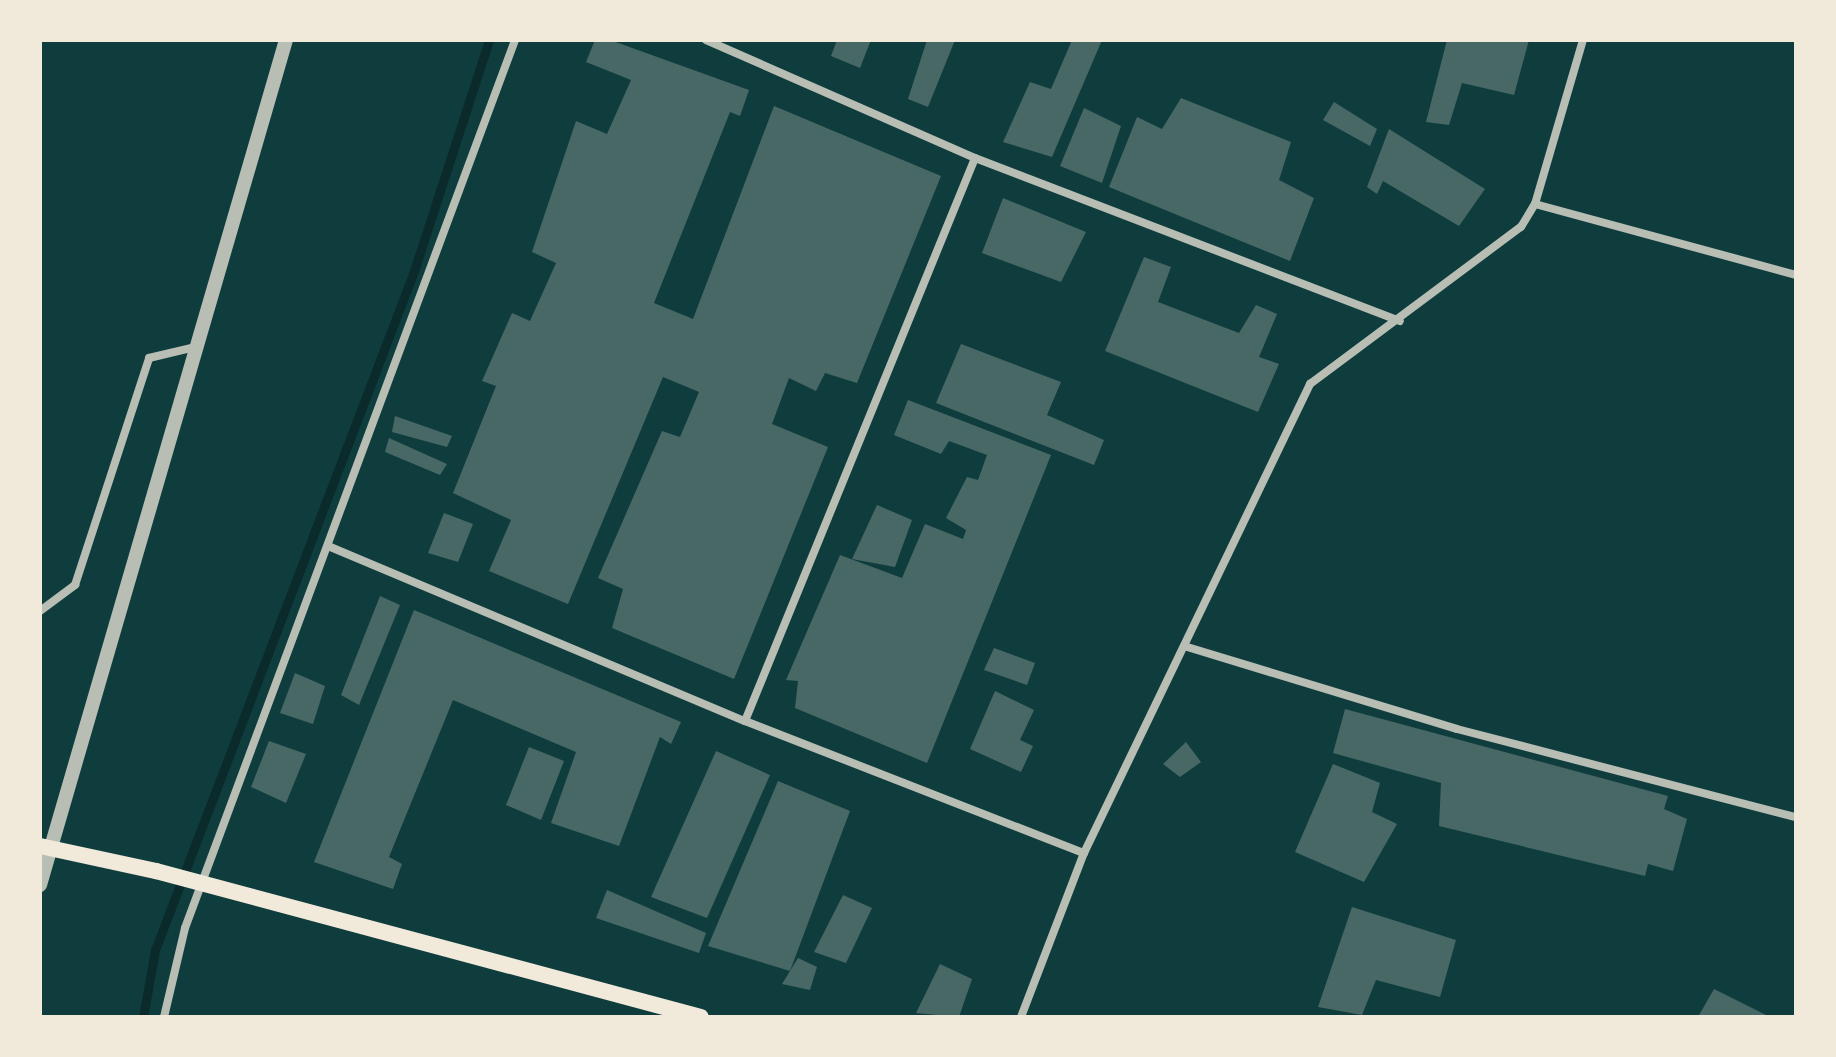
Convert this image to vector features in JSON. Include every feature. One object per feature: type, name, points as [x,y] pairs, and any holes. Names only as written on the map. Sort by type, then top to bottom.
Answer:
[{"type":"main road","points":[[45,847],[156,871],[701,1017]]},
{"type":"street","points":[[40,885],[45,847],[286,40]]},
{"type":"street","points":[[164,1017],[185,928],[515,40]]},
{"type":"street","points":[[706,40],[975,158],[1400,321]]},
{"type":"street","points":[[1021,1017],[1084,853],[1310,384],[1400,321],[1521,227],[1535,204],[1583,40]]},
{"type":"street","points":[[745,721],[975,158]]},
{"type":"street","points":[[1535,204],[1796,275]]},
{"type":"street","points":[[40,611],[75,585],[149,358],[195,347]]},
{"type":"street","points":[[328,546],[745,721],[1084,853]]},
{"type":"street","points":[[1184,646],[1457,729],[1796,817]]},
{"type":"building","points":[[595,40],[610,40],[749,90],[740,116],[730,112],[654,303],[693,319],[774,106],[941,176],[857,383],[825,373],[816,391],[789,378],[772,424],[828,447],[734,679],[612,628],[623,589],[598,578],[662,431],[680,437],[699,392],[663,377],[568,604],[489,571],[511,520],[453,493],[496,386],[482,381],[512,313],[530,321],[556,263],[532,252],[576,121],[607,134],[631,80],[586,62]]},
{"type":"building","points":[[837,40],[871,40],[860,68],[831,56]]},
{"type":"building","points":[[927,40],[955,40],[928,107],[908,99]]},
{"type":"building","points":[[1072,40],[1102,40],[1052,157],[1003,142],[1030,82],[1051,89]]},
{"type":"building","points":[[1447,40],[1529,40],[1514,95],[1462,83],[1449,125],[1426,122]]},
{"type":"building","points":[[1181,98],[1291,142],[1279,180],[1314,198],[1290,261],[1109,187],[1137,117],[1162,129]]},
{"type":"building","points":[[1334,102],[1377,129],[1370,146],[1323,120]]},
{"type":"building","points":[[1084,108],[1121,126],[1102,183],[1060,166]]},
{"type":"building","points":[[1389,129],[1485,189],[1459,226],[1383,181],[1377,194],[1367,187]]},
{"type":"building","points":[[1003,198],[1086,232],[1061,282],[982,253]]},
{"type":"building","points":[[1144,257],[1171,267],[1158,302],[1239,333],[1256,305],[1277,314],[1259,357],[1279,364],[1258,412],[1105,351]]},
{"type":"building","points":[[961,344],[1061,382],[1047,415],[1104,440],[1094,465],[936,403]]},
{"type":"building","points":[[908,400],[1051,455],[927,763],[795,708],[798,681],[786,680],[840,555],[902,578],[925,524],[963,539],[966,530],[946,518],[967,477],[978,480],[987,455],[949,441],[941,454],[894,435]]},
{"type":"building","points":[[395,416],[452,436],[447,447],[392,432]]},
{"type":"building","points":[[389,438],[447,464],[440,475],[385,452]]},
{"type":"building","points":[[877,505],[912,520],[895,567],[852,559]]},
{"type":"building","points":[[444,513],[473,524],[458,562],[428,553]]},
{"type":"building","points":[[380,596],[400,605],[359,705],[341,695]]},
{"type":"building","points":[[414,610],[681,722],[671,744],[660,737],[619,846],[551,823],[576,752],[453,700],[389,857],[402,864],[393,889],[314,862]]},
{"type":"building","points":[[994,648],[1035,663],[1027,685],[984,670]]},
{"type":"building","points":[[295,673],[325,686],[313,724],[280,713]]},
{"type":"building","points":[[995,691],[1034,710],[1020,740],[1033,746],[1021,772],[970,749]]},
{"type":"building","points":[[1345,709],[1668,796],[1664,809],[1687,819],[1673,871],[1648,864],[1645,876],[1439,826],[1441,783],[1333,753]]},
{"type":"building","points":[[269,741],[306,754],[286,803],[251,787]]},
{"type":"building","points":[[1186,742],[1201,762],[1180,777],[1163,764]]},
{"type":"building","points":[[529,747],[564,761],[541,820],[506,805]]},
{"type":"building","points":[[716,751],[770,775],[707,918],[651,897]]},
{"type":"building","points":[[1333,764],[1380,783],[1372,812],[1397,824],[1364,882],[1295,852]]},
{"type":"building","points":[[778,781],[850,811],[790,971],[708,946]]},
{"type":"building","points":[[607,890],[706,933],[699,953],[596,918]]},
{"type":"building","points":[[843,895],[872,908],[846,963],[814,952]]},
{"type":"building","points":[[1352,907],[1456,940],[1440,997],[1376,980],[1362,1015],[1318,1007]]},
{"type":"building","points":[[798,958],[817,967],[810,990],[782,984]]},
{"type":"building","points":[[940,964],[972,979],[959,1017],[916,1013]]},
{"type":"building","points":[[1714,989],[1770,1017],[1698,1017]]},
{"type":"waterway","points":[[143,1017],[155,950],[414,271],[489,40]]}]
